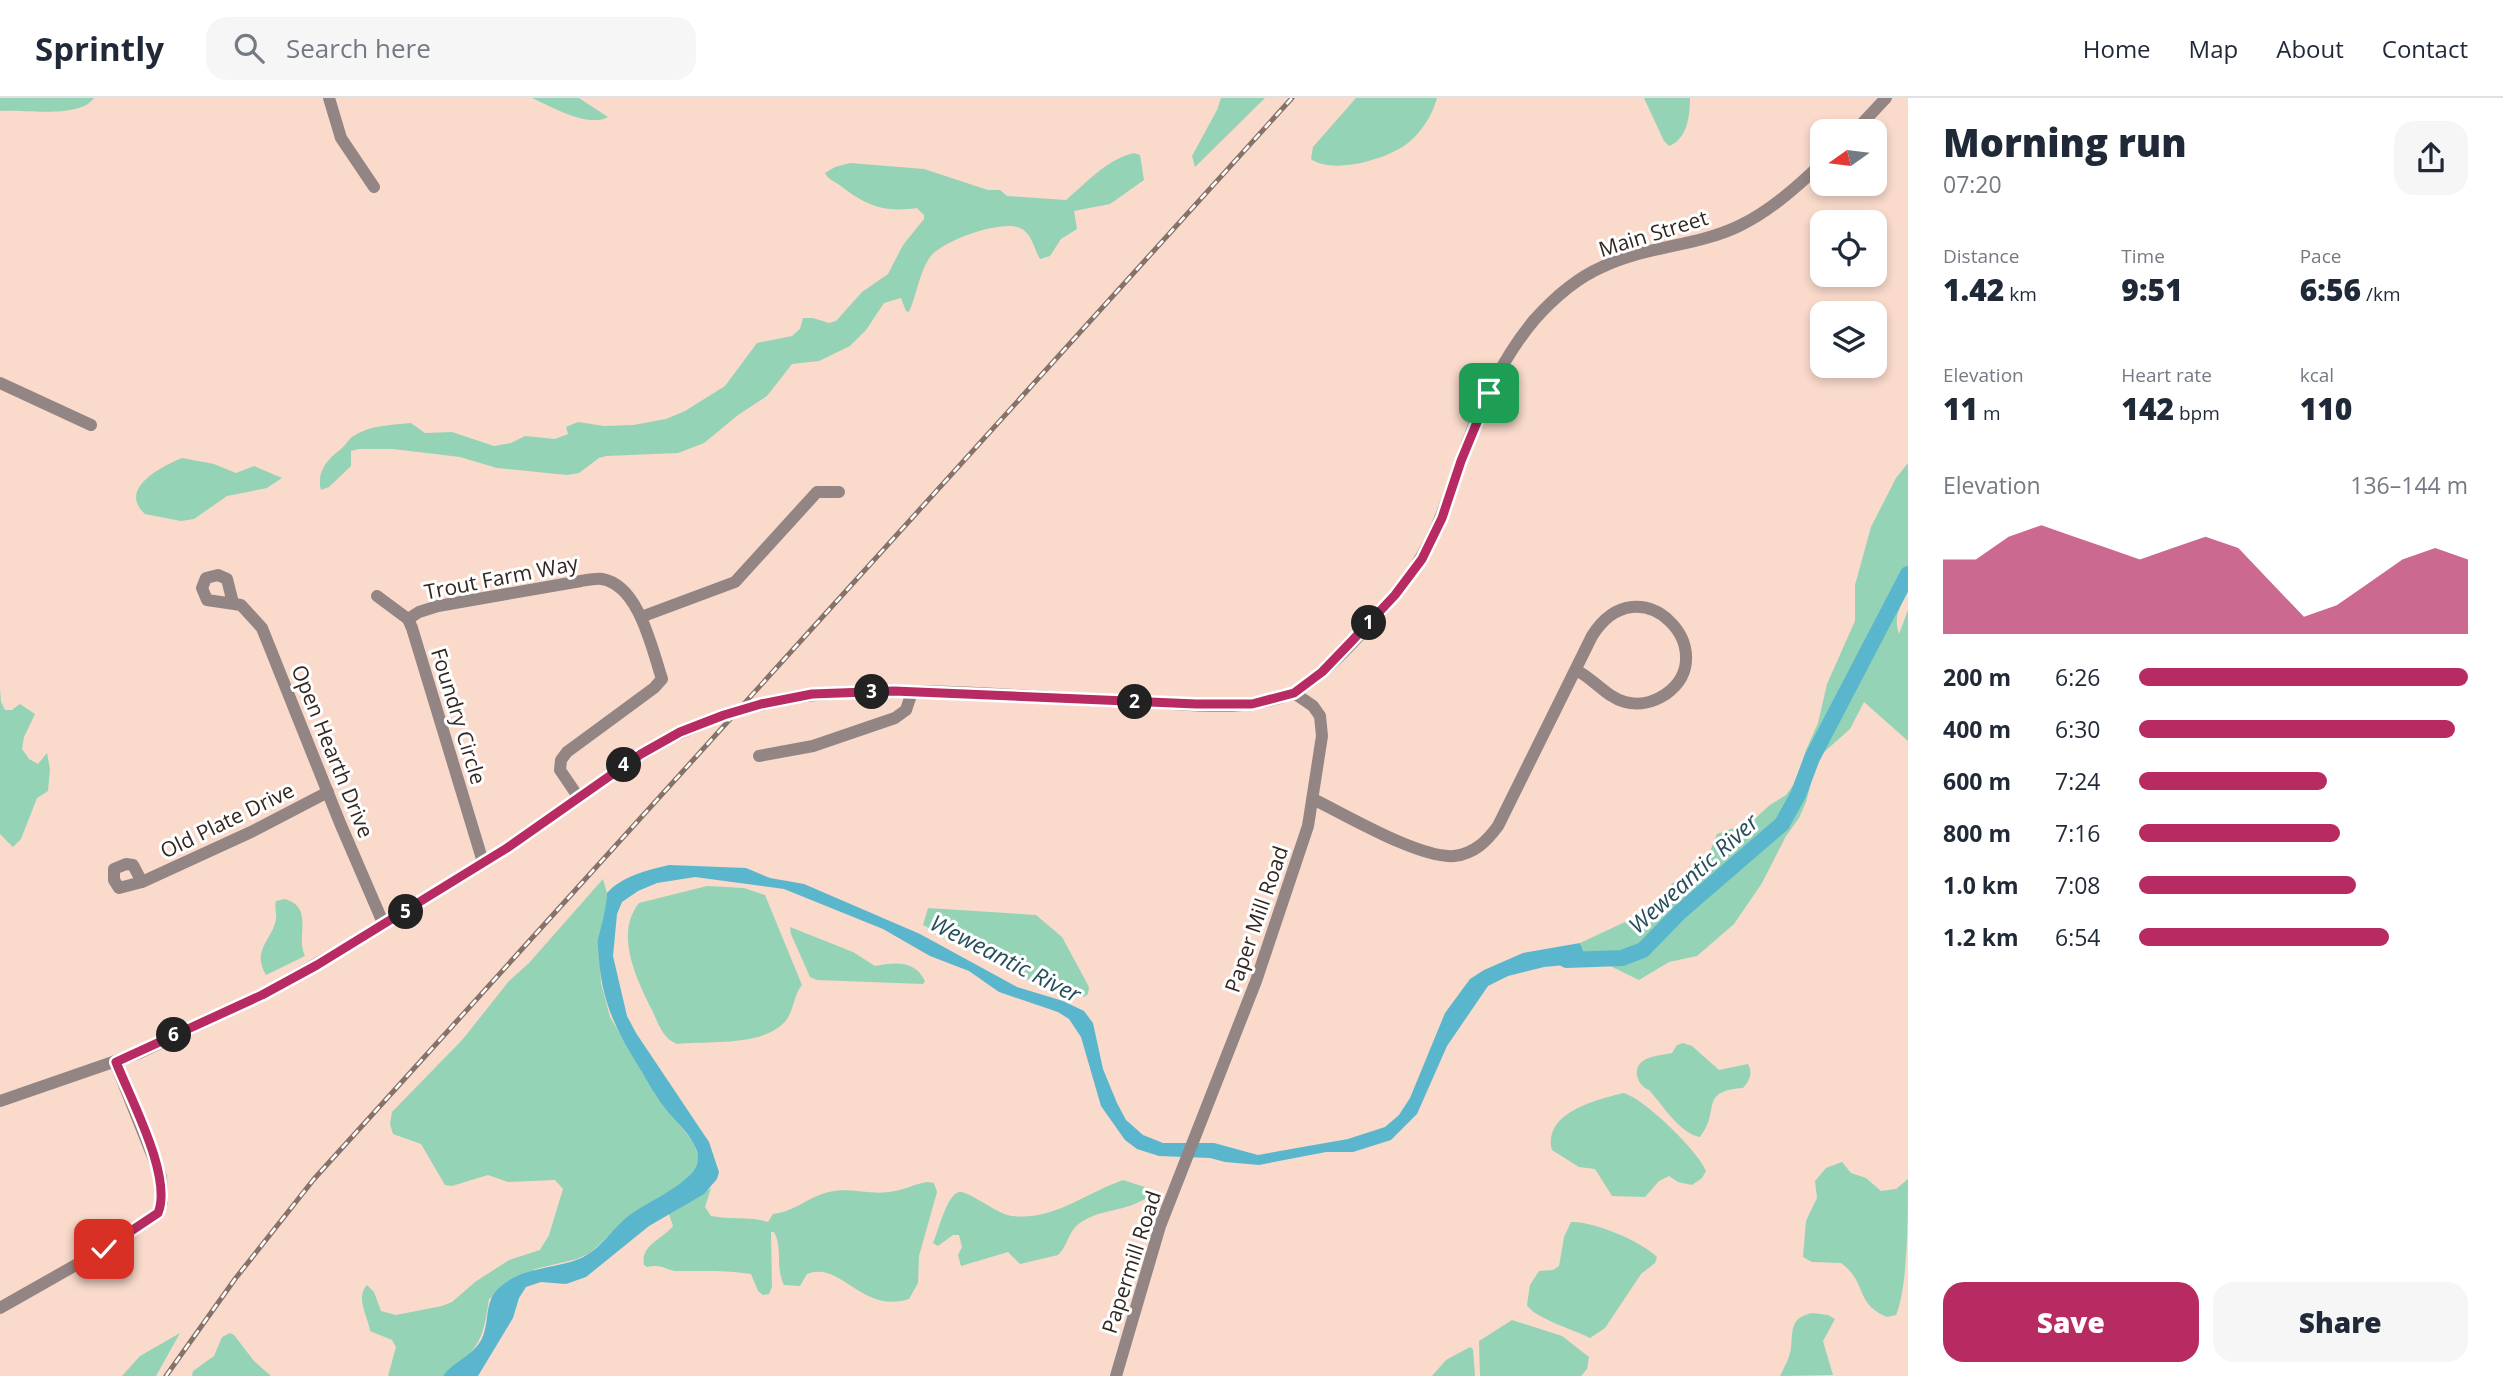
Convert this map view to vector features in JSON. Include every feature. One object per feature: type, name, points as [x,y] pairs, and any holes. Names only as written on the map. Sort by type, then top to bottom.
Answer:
[{"type":"street","points":[[328,98],[341,138],[374,187]]},
{"type":"street","points":[[1866,119],[1886,98]]},
{"type":"street","name":"Main Street","points":[[0,1101],[116,1062],[262,995],[384,925],[484,862],[668,738],[706,721],[784,698],[812,694],[912,692],[1252,704],[1294,693],[1322,672],[1350,643],[1395,595],[1422,559],[1442,518],[1461,461],[1489,393],[1535,319],[1568,288],[1601,267],[1713,237],[1740,226],[1771,207],[1810,173]]},
{"type":"street","points":[[0,383],[91,425]]},
{"type":"street","points":[[641,617],[735,582],[817,492],[839,492]]},
{"type":"street","name":"Trout Farm Way","points":[[408,619],[438,606],[602,579],[627,593],[641,617],[662,679],[654,688],[567,752],[561,760],[560,770],[579,798]]},
{"type":"street","points":[[376,596],[408,619]]},
{"type":"street","name":"Open Hearth Drive","points":[[233,603],[241,606],[262,628],[384,925]]},
{"type":"street","points":[[1313,799],[1428,853],[1456,856],[1468,852],[1488,840],[1498,826],[1576,670],[1600,623],[1613,612],[1629,607],[1645,607],[1663,614],[1681,634],[1686,650],[1685,665],[1674,686],[1656,700],[1642,704],[1626,703],[1612,697],[1590,677],[1576,670]]},
{"type":"street","name":"Foundry Circle","points":[[408,619],[484,862]]},
{"type":"street","points":[[760,756],[823,743],[895,718],[911,703],[912,692]]},
{"type":"street","name":"Paper Mill Road","points":[[1185,1161],[1256,981],[1297,866],[1313,799],[1322,736],[1320,716],[1313,706],[1294,693]]},
{"type":"street","name":"Old Plate Drive","points":[[142,882],[251,832],[328,792]]},
{"type":"street","points":[[0,1308],[104,1249],[158,1213],[162,1202],[161,1177],[116,1062]]},
{"type":"street","name":"Papermill Road","points":[[1116,1376],[1160,1226],[1185,1161]]},
{"type":"green space","points":[[0,98],[94,98],[77,109],[51,112],[0,111]]},
{"type":"green space","points":[[532,98],[579,98],[608,117],[600,120],[580,118]]},
{"type":"green space","points":[[1221,98],[1265,98],[1195,167],[1192,156]]},
{"type":"green space","points":[[1356,98],[1437,98],[1422,129],[1399,149],[1374,159],[1346,165],[1321,164],[1311,159],[1313,147]]},
{"type":"green space","points":[[1644,98],[1690,98],[1684,132],[1675,143],[1669,146],[1664,141]]},
{"type":"green space","points":[[1134,153],[1140,155],[1144,180],[1110,204],[1074,211],[1077,229],[1061,239],[1050,256],[1040,259],[1024,230],[1011,226],[972,233],[946,244],[926,263],[909,312],[906,311],[901,298],[884,303],[866,330],[850,346],[819,361],[792,364],[767,396],[738,415],[704,443],[678,453],[606,456],[579,473],[567,475],[497,468],[460,457],[393,449],[359,449],[351,451],[351,466],[329,487],[321,490],[320,477],[328,461],[352,437],[366,430],[411,423],[425,433],[452,432],[494,446],[511,443],[525,436],[555,439],[568,434],[566,427],[578,422],[604,426],[633,425],[666,419],[685,411],[725,386],[757,343],[792,336],[800,329],[803,318],[829,323],[836,321],[862,292],[888,274],[903,245],[924,219],[924,215],[917,208],[884,208],[866,202],[827,177],[825,173],[835,167],[850,163],[924,169],[988,190],[1000,190],[1007,196],[1066,200],[1106,166]]},
{"type":"green space","points":[[182,458],[214,464],[236,473],[254,466],[282,478],[267,488],[227,496],[194,519],[181,521],[145,514],[138,505],[136,496],[139,487],[154,473]]},
{"type":"green space","points":[[1908,463],[1908,592],[1898,612],[1897,622],[1899,634],[1908,610],[1908,741],[1864,702],[1850,729],[1823,753],[1816,764],[1799,818],[1786,836],[1762,883],[1734,924],[1697,956],[1669,962],[1639,980],[1604,963],[1588,963],[1580,943],[1625,922],[1654,902],[1674,882],[1701,864],[1709,854],[1717,834],[1751,822],[1786,795],[1797,780],[1818,723],[1827,684],[1855,621],[1855,585],[1871,527],[1896,478]]},
{"type":"green space","points":[[0,688],[1,702],[5,710],[12,710],[20,704],[35,714],[24,737],[22,749],[29,759],[38,764],[47,753],[50,769],[48,791],[37,798],[21,839],[13,847],[0,834]]},
{"type":"green space","points":[[603,879],[607,893],[606,913],[598,940],[601,983],[610,1017],[657,1097],[694,1143],[699,1160],[693,1174],[678,1188],[633,1213],[590,1253],[577,1259],[535,1269],[489,1299],[485,1324],[476,1345],[465,1359],[443,1376],[388,1376],[396,1347],[392,1340],[370,1331],[362,1301],[367,1285],[374,1292],[381,1311],[396,1315],[452,1302],[475,1282],[509,1260],[540,1250],[549,1235],[563,1189],[555,1180],[508,1182],[488,1175],[452,1186],[445,1185],[421,1144],[393,1134],[390,1124],[392,1112],[463,1039],[509,981],[529,963]]},
{"type":"green space","points":[[707,886],[744,888],[765,895],[802,985],[787,1019],[765,1035],[735,1041],[677,1044],[662,1030],[640,985],[630,957],[628,929],[639,903]]},
{"type":"green space","points":[[285,899],[294,903],[302,916],[302,948],[305,956],[266,975],[262,966],[262,952],[274,926],[276,901]]},
{"type":"green space","points":[[928,908],[1036,915],[1062,937],[1089,987],[1088,994],[1084,997],[1027,979],[923,925]]},
{"type":"green space","points":[[790,927],[853,952],[875,966],[897,963],[910,966],[921,974],[925,981],[923,984],[817,980],[810,977]]},
{"type":"green space","points":[[1683,1043],[1692,1046],[1719,1070],[1748,1064],[1750,1070],[1749,1079],[1743,1088],[1720,1093],[1715,1098],[1706,1128],[1700,1137],[1678,1124],[1637,1077],[1637,1068],[1643,1061],[1672,1053],[1677,1045]]},
{"type":"green space","points":[[1623,1093],[1656,1114],[1682,1139],[1706,1171],[1702,1178],[1692,1185],[1678,1182],[1669,1176],[1659,1181],[1645,1197],[1612,1196],[1595,1169],[1579,1167],[1552,1150],[1551,1137],[1564,1117],[1587,1104]]},
{"type":"green space","points":[[1842,1162],[1851,1173],[1866,1178],[1881,1191],[1896,1189],[1908,1179],[1905,1269],[1896,1315],[1887,1317],[1870,1305],[1855,1278],[1841,1263],[1812,1262],[1803,1257],[1806,1221],[1817,1198],[1815,1181],[1826,1168]]},
{"type":"green space","points":[[1123,1180],[1148,1188],[1148,1197],[1080,1223],[1058,1255],[1020,1264],[1008,1252],[961,1266],[958,1255],[962,1247],[959,1235],[953,1235],[938,1246],[933,1243],[950,1200],[959,1192],[1006,1214],[1027,1216],[1069,1205]]},
{"type":"green space","points":[[927,1182],[934,1183],[937,1192],[919,1256],[918,1283],[909,1299],[892,1302],[878,1299],[831,1274],[819,1272],[807,1274],[800,1286],[784,1285],[774,1232],[771,1232],[772,1287],[769,1294],[763,1295],[758,1291],[751,1274],[674,1271],[644,1265],[645,1252],[673,1226],[669,1214],[711,1188],[705,1207],[711,1216],[768,1222],[773,1214],[789,1210],[829,1192],[889,1192]]},
{"type":"green space","points":[[1571,1222],[1616,1233],[1657,1257],[1655,1263],[1641,1274],[1605,1328],[1590,1338],[1538,1315],[1527,1305],[1530,1285],[1539,1271],[1553,1270],[1559,1266],[1564,1237]]},
{"type":"green space","points":[[1812,1313],[1828,1315],[1835,1319],[1823,1341],[1833,1375],[1780,1376],[1789,1355],[1796,1321]]},
{"type":"green space","points":[[1512,1320],[1562,1336],[1589,1357],[1587,1369],[1581,1376],[1480,1376],[1479,1341]]},
{"type":"green space","points":[[180,1333],[156,1376],[122,1376],[140,1356]]},
{"type":"green space","points":[[230,1333],[271,1376],[192,1376],[193,1371],[214,1356],[222,1337]]},
{"type":"green space","points":[[1470,1347],[1473,1349],[1475,1376],[1432,1376],[1446,1360]]},
{"type":"water","points":[[669,865],[746,868],[770,878],[804,884],[920,934],[1017,987],[1063,1001],[1084,1011],[1093,1023],[1103,1069],[1117,1103],[1126,1120],[1143,1135],[1163,1143],[1214,1143],[1258,1155],[1348,1139],[1385,1127],[1399,1115],[1410,1098],[1445,1013],[1470,979],[1484,970],[1523,953],[1580,943],[1588,963],[1544,967],[1508,976],[1488,986],[1447,1046],[1417,1114],[1391,1140],[1353,1152],[1326,1152],[1259,1165],[1210,1158],[1159,1156],[1137,1149],[1125,1140],[1101,1106],[1081,1037],[1069,1019],[1058,1012],[999,992],[969,971],[930,956],[883,929],[784,889],[695,877],[657,883],[622,902],[617,914],[613,956],[627,1016],[709,1142],[719,1172],[717,1179],[704,1194],[649,1226],[586,1277],[566,1284],[541,1282],[526,1287],[519,1298],[513,1318],[478,1376],[443,1376],[480,1343],[492,1298],[500,1287],[518,1276],[587,1255],[631,1214],[674,1188],[695,1168],[697,1150],[692,1141],[659,1099],[619,1032],[604,992],[599,960],[598,939],[607,893],[628,878]]},
{"type":"waterway","name":"Weweantic River","points":[[1566,960],[1622,958],[1643,950],[1680,912],[1782,824],[1798,795],[1812,758],[1908,574]]},
{"type":"railway","points":[[166,1376],[235,1279],[314,1179],[1292,98]]},
{"type":"route","points":[[104,1249],[158,1213],[163,1194],[154,1156],[116,1062],[262,995],[317,965],[507,848],[641,754],[680,732],[724,715],[784,698],[812,694],[894,691],[1252,704],[1294,693],[1322,672],[1350,643],[1395,595],[1422,559],[1442,518],[1461,461],[1489,393]]}]
